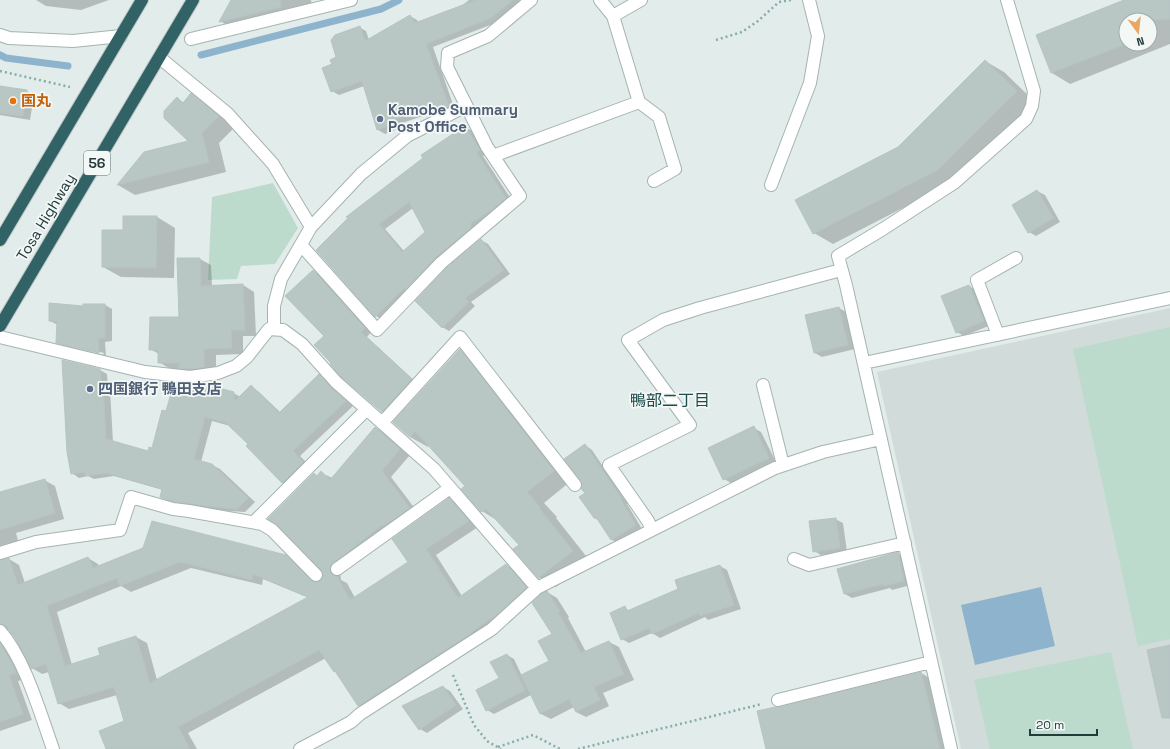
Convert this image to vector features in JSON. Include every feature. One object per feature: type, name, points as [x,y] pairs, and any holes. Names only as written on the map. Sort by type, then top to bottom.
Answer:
[{"type":"highway","name":"Tosa Highway","points":[[0,240],[142,0]]},
{"type":"highway","name":"Tosa Highway","points":[[0,326],[193,0]]},
{"type":"street","points":[[191,39],[351,0]]},
{"type":"street","points":[[300,245],[377,330],[440,264],[520,196],[487,147],[447,67],[448,54],[488,36],[531,0]]},
{"type":"street","points":[[600,0],[613,16],[639,102],[659,117],[675,169],[654,181]]},
{"type":"street","points":[[613,16],[641,0]]},
{"type":"street","points":[[771,185],[810,83],[818,36],[809,0]]},
{"type":"street","points":[[951,749],[846,285],[838,256],[954,183],[1026,119],[1032,106],[1034,91],[1008,0]]},
{"type":"street","points":[[0,35],[9,38],[73,41],[121,36]]},
{"type":"street","points":[[160,58],[228,114],[273,164],[311,227]]},
{"type":"street","points":[[493,156],[639,102]]},
{"type":"street","points":[[274,329],[274,306],[281,279],[311,227],[361,174],[407,136],[466,106]]},
{"type":"street","points":[[998,335],[976,280],[1016,258]]},
{"type":"street","points":[[652,530],[648,521],[609,464],[690,425],[628,340],[663,320],[700,308],[841,270]]},
{"type":"street","points":[[864,364],[1170,298]]},
{"type":"street","points":[[0,337],[145,372],[190,377],[218,373],[236,366],[247,358],[269,329],[283,330],[302,344],[336,382],[366,410],[434,469],[537,588]]},
{"type":"street","points":[[382,423],[460,337],[574,485]]},
{"type":"street","points":[[763,385],[783,465]]},
{"type":"street","points":[[254,522],[366,410]]},
{"type":"street","points":[[300,749],[351,722],[360,714],[492,629],[537,588],[775,468],[823,452],[881,439]]},
{"type":"street","points":[[337,569],[450,488]]},
{"type":"street","points":[[0,553],[36,542],[120,530],[131,497],[173,509],[262,524],[272,530],[316,575]]},
{"type":"street","points":[[794,559],[809,565],[905,543]]},
{"type":"street","points":[[0,631],[7,639],[24,670],[54,749]]},
{"type":"street","points":[[778,700],[932,662]]},
{"type":"path","points":[[716,40],[742,32],[758,21],[779,2],[792,0]]},
{"type":"path","points":[[0,72],[70,87]]},
{"type":"path","points":[[446,658],[474,725],[487,741],[501,749]]},
{"type":"path","points":[[578,749],[778,700]]},
{"type":"path","points":[[498,747],[533,735],[560,749]]},
{"type":"shaded area","points":[[1170,308],[1170,749],[961,749],[877,372]]},
{"type":"green space","points":[[273,183],[298,228],[275,264],[241,266],[237,279],[208,280],[212,197]]},
{"type":"green space","points":[[1170,327],[1170,639],[1138,646],[1073,349]]},
{"type":"green space","points":[[1111,652],[1133,749],[990,749],[974,680]]},
{"type":"water","points":[[1041,587],[1055,646],[975,665],[961,605]]},
{"type":"building","points":[[231,0],[280,0],[281,7],[219,22]]},
{"type":"building","points":[[476,0],[513,0],[491,18],[426,44],[449,106],[429,116],[425,109],[396,119],[397,123],[377,130],[362,81],[331,92],[322,68],[332,64],[330,60],[336,57],[331,40],[335,35],[360,26],[365,41],[410,15],[415,23]]},
{"type":"building","points":[[1124,0],[1170,0],[1170,19],[1158,20],[1158,12],[1118,12],[1118,47],[1051,73],[1036,35]]},
{"type":"building","points":[[985,60],[1017,91],[938,170],[813,234],[795,200],[898,147]]},
{"type":"building","name":"国丸","points":[[0,86],[27,90],[23,116],[0,113]]},
{"type":"building","points":[[191,93],[219,116],[202,133],[209,162],[117,185],[144,152],[188,141],[164,118],[164,111],[177,97],[183,103]]},
{"type":"building","points":[[465,126],[480,150],[476,152],[506,198],[493,209],[470,224],[472,227],[436,257],[405,290],[404,288],[375,317],[316,250],[348,218],[346,217],[423,158],[421,155]],"holes":[[[409,202],[425,232],[402,252],[379,224]]]},
{"type":"building","points":[[1037,190],[1054,218],[1028,233],[1012,205]]},
{"type":"building","points":[[123,216],[157,216],[156,268],[102,267],[102,230],[123,230]]},
{"type":"building","points":[[481,239],[504,270],[465,298],[469,302],[442,328],[415,301],[446,268]]},
{"type":"building","points":[[177,258],[200,258],[201,286],[243,284],[245,330],[231,330],[232,348],[204,349],[204,367],[190,369],[178,368],[180,363],[158,363],[158,350],[149,350],[150,317],[179,317]]},
{"type":"building","points":[[313,270],[365,328],[361,332],[412,379],[382,412],[341,377],[330,364],[331,363],[314,345],[324,336],[285,296]]},
{"type":"building","points":[[969,285],[984,321],[956,333],[941,296]]},
{"type":"building","points":[[49,303],[83,306],[83,304],[105,304],[105,338],[98,338],[99,353],[56,343],[57,322],[49,321]]},
{"type":"building","points":[[839,307],[848,345],[814,353],[805,315]]},
{"type":"building","points":[[460,349],[554,471],[527,492],[573,551],[538,578],[513,549],[519,545],[486,509],[481,512],[461,489],[465,486],[415,431],[410,437],[393,422]]},
{"type":"building","points":[[62,360],[100,369],[101,384],[103,384],[106,439],[148,451],[149,447],[152,448],[162,410],[166,411],[174,383],[204,383],[234,392],[234,402],[251,385],[279,413],[319,374],[331,388],[346,401],[293,451],[303,462],[282,483],[246,446],[248,444],[226,423],[205,417],[194,459],[212,464],[248,498],[237,509],[174,502],[160,497],[162,489],[106,473],[85,476],[85,472],[71,474],[67,452]]},
{"type":"building","points":[[754,426],[769,458],[723,480],[708,448]]},
{"type":"building","points":[[375,427],[400,449],[382,471],[410,508],[384,526],[382,525],[330,566],[331,573],[337,576],[350,600],[408,562],[392,539],[449,498],[469,521],[426,549],[458,598],[506,564],[527,587],[498,614],[471,632],[472,633],[358,706],[319,650],[178,727],[190,749],[106,749],[99,731],[124,721],[114,687],[58,704],[46,664],[31,669],[15,638],[6,626],[0,624],[0,560],[9,558],[18,585],[88,557],[93,568],[143,548],[152,521],[286,555],[311,580],[318,582],[323,577],[321,570],[277,525],[268,519],[314,473],[317,476],[321,471],[330,480]],"holes":[[[180,562],[252,580],[253,574],[308,597],[150,683],[136,636],[98,648],[100,655],[65,666],[47,606],[117,578],[120,586]]]},
{"type":"building","points":[[585,444],[622,499],[621,500],[636,525],[611,540],[596,517],[594,518],[579,497],[585,493],[581,489],[582,484],[564,459]]},
{"type":"building","points":[[45,479],[55,513],[0,530],[0,492]]},
{"type":"building","points":[[836,518],[840,548],[813,552],[809,521]]},
{"type":"building","points":[[898,552],[904,581],[884,586],[884,584],[844,594],[837,569]]},
{"type":"building","points":[[720,565],[734,605],[700,616],[699,613],[652,634],[649,628],[621,640],[610,613],[625,606],[627,611],[678,589],[675,580]]},
{"type":"building","points":[[547,591],[560,611],[558,612],[581,653],[609,641],[624,674],[594,687],[600,700],[576,712],[569,699],[540,714],[521,675],[549,661],[538,641],[552,634],[532,603],[541,594]]},
{"type":"building","points":[[0,643],[17,673],[9,675],[23,714],[0,722]]},
{"type":"building","points":[[1170,645],[1170,718],[1162,718],[1147,650]]},
{"type":"building","points":[[507,654],[525,690],[486,711],[476,690],[499,678],[490,662]]},
{"type":"building","points":[[921,672],[940,749],[766,749],[757,711],[780,707]]},
{"type":"building","points":[[443,686],[456,705],[419,730],[402,706]]},
{"type":"waterway","points":[[201,55],[381,9],[399,0]]},
{"type":"waterway","points":[[0,55],[6,58],[68,66]]},
{"type":"place","name":"国丸","points":[[13,101]]},
{"type":"place","name":"Kamobe Summary Post Office","points":[[380,119]]},
{"type":"place","name":"四国銀行 鴨田支店","points":[[90,389]]},
{"type":"district","name":"鴨部二丁目","points":[[670,400]]}]
